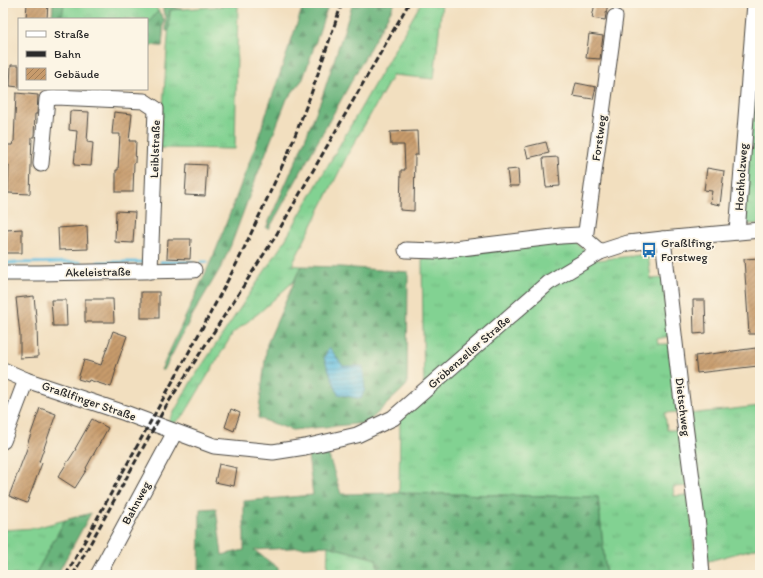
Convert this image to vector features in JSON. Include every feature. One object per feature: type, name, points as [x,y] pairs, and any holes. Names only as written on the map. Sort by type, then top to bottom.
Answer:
[{"type":"street","name":"Hochholzweg","points":[[737,232],[755,3]]},
{"type":"street","name":"Forstweg","points":[[585,239],[615,17]]},
{"type":"street","name":"Leiblstraße","points":[[41,164],[47,99],[56,97],[144,101],[156,109],[150,271]]},
{"type":"street","name":"Gröbenzeller Straße","points":[[175,432],[214,446],[273,452],[305,447],[357,435],[393,418],[548,283],[600,252],[628,243],[760,230]]},
{"type":"street","points":[[406,250],[437,251],[561,236],[579,236],[585,239],[600,252]]},
{"type":"street","name":"Dietschweg","points":[[663,239],[698,526],[702,575]]},
{"type":"street","name":"Akeleistraße","points":[[3,273],[39,274],[194,270]]},
{"type":"street","name":"Graßlfinger Straße","points":[[3,370],[26,380],[125,413],[175,432]]},
{"type":"street","points":[[3,441],[26,380]]},
{"type":"street","name":"Bahnweg","points":[[98,575],[175,432]]},
{"type":"green space","points":[[53,3],[155,3],[155,6],[164,19],[162,46],[148,45],[148,18],[52,18]]},
{"type":"green space","points":[[53,3],[64,3],[62,18],[52,18]]},
{"type":"green space","points":[[304,3],[329,3],[303,79],[287,99],[231,245],[221,267],[192,316],[164,370],[161,370],[216,250],[254,150]]},
{"type":"green space","points":[[353,3],[395,3],[269,229],[266,228],[321,100]]},
{"type":"green space","points":[[421,3],[442,3],[434,79],[393,75],[348,154],[292,265],[301,266],[294,281],[260,312],[233,333],[184,415],[173,424],[168,423],[191,382],[284,242]]},
{"type":"green space","points":[[760,4],[760,224],[746,224],[742,220]]},
{"type":"green space","points":[[238,5],[235,149],[160,148],[170,10]]},
{"type":"green space","points":[[171,6],[181,9],[170,10],[169,31],[166,31],[166,17],[163,7]]},
{"type":"green space","points":[[158,11],[164,19],[162,46],[148,45],[148,23]]},
{"type":"green space","points":[[569,238],[598,260],[648,254],[651,279],[663,278],[670,336],[657,339],[658,344],[670,344],[679,412],[665,413],[667,430],[681,430],[688,486],[673,487],[674,496],[689,495],[696,575],[606,575],[598,497],[399,493],[400,420],[424,398],[422,259]]},
{"type":"green space","points":[[301,266],[341,267],[408,272],[407,385],[367,423],[292,430],[258,418],[267,344]]},
{"type":"green space","points":[[760,406],[760,547],[705,562],[688,414]]},
{"type":"green space","points":[[327,450],[341,494],[399,493],[598,497],[606,575],[379,575],[376,559],[328,546],[254,550],[278,568],[278,575],[199,575],[200,509],[216,508],[222,555],[244,550],[244,501],[313,495],[308,455]]},
{"type":"green space","points":[[91,513],[57,575],[35,575],[65,520]]},
{"type":"green space","points":[[65,520],[35,575],[3,575],[3,530],[35,528]]},
{"type":"green space","points":[[328,546],[376,559],[379,575],[327,575]]},
{"type":"water","points":[[329,347],[343,366],[363,366],[365,389],[361,399],[338,394],[324,358]]},
{"type":"building","points":[[27,3],[48,3],[47,18],[26,18]]},
{"type":"building","points":[[595,3],[608,3],[605,20],[592,18]]},
{"type":"building","points":[[589,34],[603,36],[600,59],[586,58]]},
{"type":"building","points":[[11,65],[18,65],[18,87],[10,86]]},
{"type":"building","points":[[576,83],[596,87],[593,99],[573,96]]},
{"type":"building","points":[[16,93],[38,95],[34,137],[32,137],[30,194],[8,193],[9,165],[6,165],[7,145],[12,145],[14,142]]},
{"type":"building","points":[[70,111],[89,112],[87,142],[93,143],[91,166],[74,165],[77,131],[69,130]]},
{"type":"building","points":[[114,112],[132,114],[129,141],[136,141],[133,192],[116,192],[116,170],[118,170],[120,134],[112,134]]},
{"type":"building","points":[[417,131],[418,155],[415,155],[414,211],[400,210],[401,170],[405,170],[404,145],[391,145],[390,132]]},
{"type":"building","points":[[546,142],[549,153],[528,158],[525,147]]},
{"type":"building","points":[[558,157],[560,186],[546,187],[543,158]]},
{"type":"building","points":[[187,164],[207,165],[205,196],[185,195]]},
{"type":"building","points":[[707,168],[724,171],[720,205],[710,203],[712,191],[704,190]]},
{"type":"building","points":[[518,169],[519,186],[509,186],[507,170]]},
{"type":"building","points":[[116,211],[135,212],[133,243],[115,242]]},
{"type":"building","points":[[87,226],[88,249],[59,250],[58,228]]},
{"type":"building","points":[[22,229],[22,253],[3,253],[3,235],[6,235],[6,230]]},
{"type":"building","points":[[168,239],[191,239],[190,259],[167,258]]},
{"type":"building","points":[[760,258],[760,334],[749,334],[744,259]]},
{"type":"building","points":[[141,292],[159,292],[159,318],[141,318]]},
{"type":"building","points":[[34,296],[38,357],[20,358],[20,335],[16,298]]},
{"type":"building","points":[[85,299],[113,299],[114,322],[85,322]]},
{"type":"building","points":[[51,300],[66,300],[67,326],[53,326]]},
{"type":"building","points":[[693,300],[705,300],[706,333],[694,334]]},
{"type":"building","points":[[113,331],[127,336],[115,370],[111,387],[89,380],[88,382],[78,379],[84,360],[101,365]]},
{"type":"building","points":[[756,348],[758,366],[697,373],[695,356]]},
{"type":"building","points":[[40,408],[56,414],[39,462],[42,463],[27,503],[9,496],[28,446],[27,445]]},
{"type":"building","points":[[231,409],[240,413],[234,431],[225,427]]},
{"type":"building","points":[[92,419],[108,428],[86,468],[87,469],[75,488],[58,477],[76,449]]},
{"type":"building","points":[[219,464],[237,468],[234,486],[215,482]]},
{"type":"waterway","points":[[3,263],[81,262]]},
{"type":"waterway","points":[[98,262],[143,262]]},
{"type":"waterway","points":[[161,262],[192,262]]},
{"type":"waterway","points":[[201,262],[207,262]]},
{"type":"railway","points":[[66,575],[239,259],[289,151],[311,94],[342,3]]},
{"type":"railway","points":[[73,575],[166,406],[275,237],[409,3]]},
{"type":"place","name":"Graßlfing, Forstweg","points":[[649,250]]}]
